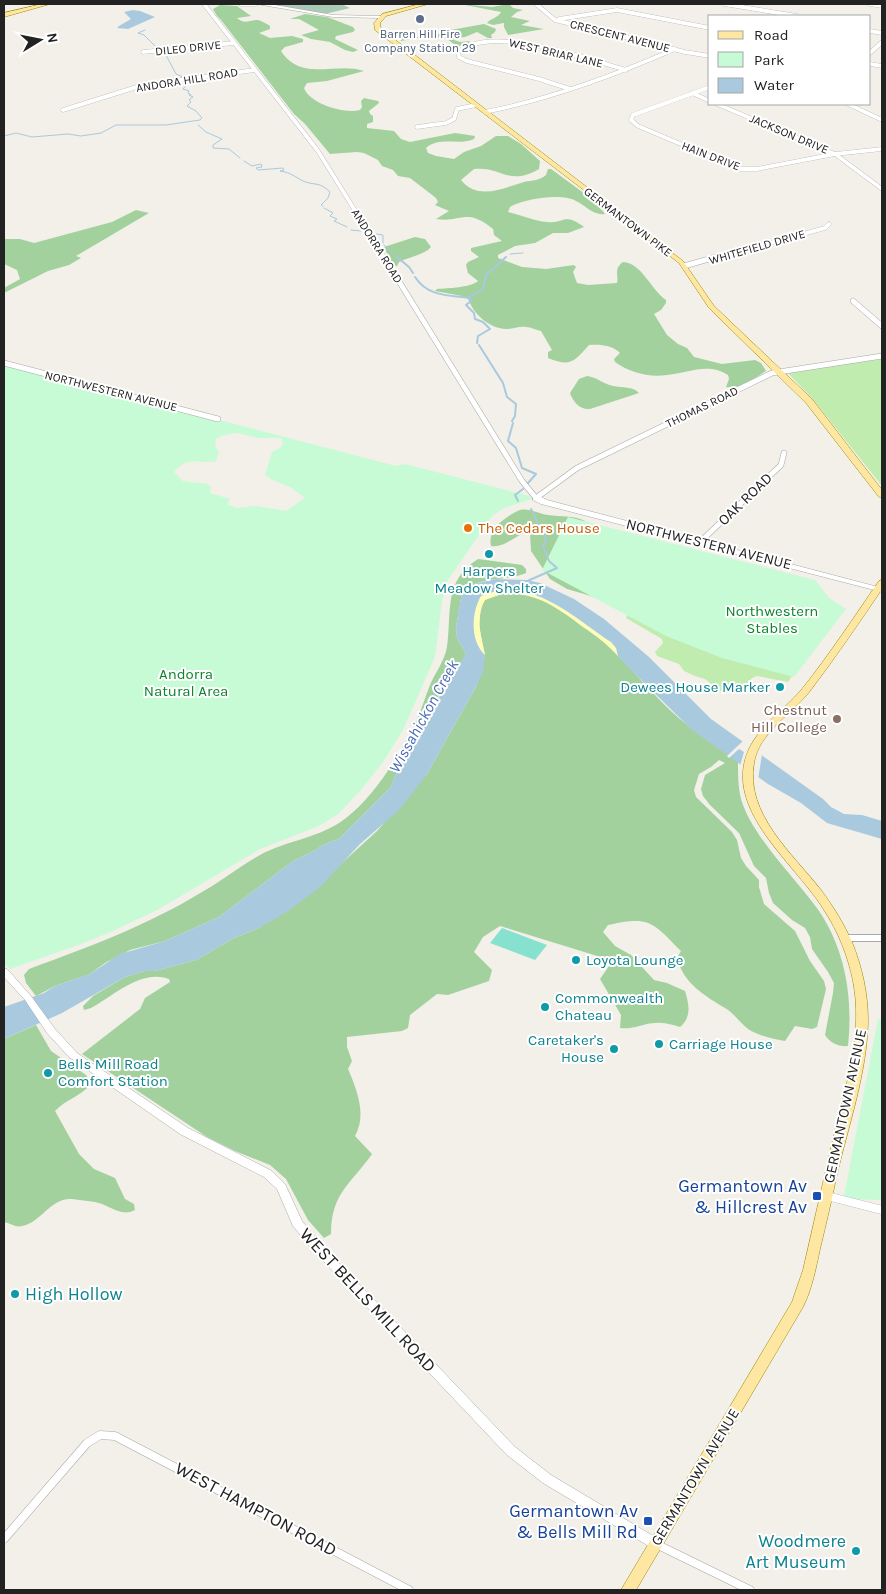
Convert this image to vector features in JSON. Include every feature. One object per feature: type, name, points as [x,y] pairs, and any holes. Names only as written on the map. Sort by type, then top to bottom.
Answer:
[{"type":"main road","points":[[4,15],[47,4]]},
{"type":"main road","points":[[382,17],[425,4]]},
{"type":"main road","name":"GERMANTOWN PIKE","points":[[382,17],[376,26],[381,33],[684,266],[712,307],[810,401],[882,495]]},
{"type":"main road","name":"GERMANTOWN AVENUE","points":[[628,1590],[798,1303],[806,1282],[858,1061],[862,1030],[859,982],[844,938],[822,898],[762,822],[752,804],[748,789],[748,771],[754,747],[763,734],[806,690],[881,587]]},
{"type":"street","name":"ANDORRA ROAD","points":[[204,4],[300,127],[328,167],[522,481],[536,498]]},
{"type":"street","points":[[241,4],[256,4]]},
{"type":"street","points":[[262,4],[333,16],[382,17]]},
{"type":"street","name":"CRESCENT AVENUE","points":[[536,4],[555,20],[708,56]]},
{"type":"street","points":[[724,4],[792,15]]},
{"type":"street","points":[[870,4],[882,6]]},
{"type":"street","points":[[555,20],[617,10],[708,28]]},
{"type":"street","name":"WEST BRIAR LANE","points":[[570,89],[468,61],[459,57],[458,52],[476,43],[499,40],[513,41],[626,70]]},
{"type":"street","points":[[871,52],[882,42]]},
{"type":"street","name":"DILEO DRIVE","points":[[143,52],[234,43]]},
{"type":"street","points":[[485,112],[527,103],[570,89],[626,70],[674,49]]},
{"type":"street","name":"ANDORA HILL ROAD","points":[[63,110],[119,91],[149,84],[255,70]]},
{"type":"street","name":"HAIN DRIVE","points":[[708,88],[633,115],[631,120],[638,126],[740,170],[757,169],[835,154],[882,149]]},
{"type":"street","points":[[692,93],[708,100]]},
{"type":"street","points":[[417,127],[446,123],[454,119],[457,109],[476,105]]},
{"type":"street","name":"JACKSON DRIVE","points":[[719,105],[835,154],[882,189]]},
{"type":"street","points":[[850,105],[882,120]]},
{"type":"street","name":"WHITEFIELD DRIVE","points":[[684,266],[825,228],[829,224]]},
{"type":"street","points":[[853,301],[882,326]]},
{"type":"street","name":"THOMAS ROAD","points":[[536,498],[582,465],[779,370],[882,356]]},
{"type":"street","name":"NORTHWESTERN AVENUE","points":[[4,363],[218,419]]},
{"type":"street","name":"OAK ROAD","points":[[700,542],[781,465],[784,453]]},
{"type":"street","name":"NORTHWESTERN AVENUE","points":[[536,498],[544,502],[881,587]]},
{"type":"street","points":[[844,938],[882,938]]},
{"type":"street","name":"WEST BELLS MILL ROAD","points":[[4,971],[22,990],[51,1032],[73,1055],[174,1124],[268,1174],[280,1187],[297,1223],[315,1246],[501,1442],[540,1474],[656,1544]]},
{"type":"street","points":[[827,1196],[882,1210]]},
{"type":"street","name":"WEST HAMPTON ROAD","points":[[4,1539],[87,1443],[100,1436],[115,1436],[409,1590]]},
{"type":"street","points":[[656,1544],[750,1590]]},
{"type":"green space","points":[[267,4],[341,4],[350,8],[325,14]]},
{"type":"green space","points":[[460,4],[492,7],[509,4],[513,8],[523,10],[511,17],[530,21],[521,25],[544,29],[508,35],[504,23],[493,25],[487,23],[501,12]]},
{"type":"green space","points":[[220,5],[237,6],[251,16],[237,18],[242,21],[258,20],[270,26],[270,29],[259,33],[270,38],[292,36],[303,39],[303,42],[285,47],[281,51],[289,61],[299,66],[309,69],[342,68],[364,71],[327,81],[307,83],[304,88],[313,99],[337,109],[360,110],[362,107],[361,101],[364,98],[378,101],[379,103],[369,111],[373,116],[373,122],[367,124],[367,128],[394,131],[401,139],[410,142],[455,133],[475,136],[474,139],[468,141],[431,144],[426,148],[428,153],[454,159],[464,152],[481,146],[496,136],[508,136],[521,144],[540,161],[539,169],[520,176],[505,175],[492,170],[474,169],[461,180],[475,190],[499,190],[536,180],[546,175],[548,169],[551,169],[596,202],[605,214],[593,212],[574,200],[560,197],[542,198],[516,204],[510,207],[508,212],[547,222],[568,219],[584,227],[568,233],[553,233],[535,243],[515,246],[498,255],[498,258],[522,267],[546,269],[574,265],[576,267],[573,272],[577,283],[588,285],[617,283],[618,267],[623,262],[630,264],[641,272],[666,300],[661,310],[654,314],[667,335],[678,344],[687,348],[694,357],[722,364],[755,360],[761,363],[766,371],[747,383],[736,387],[726,387],[729,379],[728,375],[713,369],[698,369],[660,376],[646,375],[626,369],[615,362],[614,359],[620,353],[617,350],[602,345],[589,345],[571,361],[555,361],[548,358],[548,352],[552,350],[541,331],[528,327],[506,329],[493,326],[478,315],[468,299],[462,296],[435,291],[437,289],[464,286],[478,281],[468,273],[466,265],[468,262],[479,257],[471,251],[471,248],[502,241],[494,235],[493,229],[484,222],[470,217],[445,220],[436,219],[449,211],[435,205],[438,202],[436,198],[410,178],[398,176],[393,170],[382,166],[378,160],[364,153],[330,154],[294,114],[217,16],[213,9]]},
{"type":"green space","points":[[305,14],[327,17],[353,27],[355,30],[353,32],[336,36],[335,39],[358,50],[353,52],[345,50],[330,42],[311,39],[301,35],[319,30],[299,19],[290,19]]},
{"type":"green space","points":[[484,24],[496,29],[491,35],[492,38],[477,32],[465,37],[454,38],[454,40],[460,42],[470,41],[458,47],[443,36],[432,39],[423,37],[401,41],[400,39],[431,35]]},
{"type":"green space","points":[[136,210],[149,213],[76,256],[81,258],[69,265],[48,271],[4,293],[4,288],[20,279],[17,270],[4,264],[4,239],[20,239],[34,243],[112,222]]},
{"type":"green space","points":[[415,237],[425,239],[431,247],[420,254],[399,262],[397,266],[393,266],[384,247]]},
{"type":"green space","points":[[882,359],[882,486],[812,398],[787,372]]},
{"type":"green space","name":"Andorra Natural Area","points":[[4,364],[396,466],[405,464],[529,496],[532,499],[504,508],[492,516],[448,580],[442,600],[435,657],[403,730],[383,762],[361,790],[338,814],[319,826],[260,849],[159,909],[113,931],[10,969],[4,964]],"holes":[[[237,433],[259,438],[281,438],[283,443],[280,448],[272,452],[265,475],[290,487],[305,498],[286,511],[257,506],[237,508],[227,504],[230,499],[210,493],[211,487],[208,484],[183,481],[174,472],[189,462],[216,461],[219,452],[215,446],[216,439],[224,435]]]},
{"type":"green space","points":[[587,376],[616,387],[634,389],[639,393],[586,409],[580,407],[575,402],[570,393],[579,379]]},
{"type":"green space","points":[[520,510],[571,517],[585,521],[601,599],[567,589],[550,579],[531,551],[530,533],[520,535],[502,545],[491,546],[492,534],[499,524]]},
{"type":"green space","name":"Northwestern Stables","points":[[568,517],[815,580],[829,598],[846,609],[794,677],[722,658],[666,636],[542,570]]},
{"type":"green space","points":[[478,559],[522,565],[526,569],[526,573],[483,581],[467,588],[462,593],[456,627],[457,638],[466,654],[441,692],[421,734],[395,776],[391,787],[339,839],[325,844],[293,861],[219,917],[165,941],[130,950],[105,963],[90,974],[55,986],[36,996],[26,983],[24,975],[29,969],[96,944],[161,915],[209,888],[260,855],[326,830],[336,825],[355,810],[381,781],[415,725],[430,685],[446,652],[451,598],[454,587],[459,577]]},
{"type":"green space","points":[[505,593],[530,597],[554,606],[576,619],[617,655],[671,711],[703,737],[738,761],[741,799],[755,828],[819,911],[836,942],[848,993],[848,1046],[835,1044],[825,1035],[834,983],[812,949],[810,937],[805,928],[792,920],[773,903],[766,878],[754,866],[739,833],[703,796],[701,789],[705,775],[725,763],[719,760],[699,774],[694,790],[696,797],[732,832],[737,840],[741,858],[759,880],[764,904],[795,931],[810,961],[824,981],[826,989],[817,1027],[812,1029],[795,1026],[785,1041],[761,1035],[748,1029],[728,1010],[690,982],[684,975],[677,958],[681,951],[664,934],[650,924],[643,921],[634,921],[608,925],[603,932],[615,946],[631,955],[654,980],[667,983],[685,991],[689,1010],[684,1023],[680,1027],[659,1023],[620,1028],[621,1015],[600,979],[609,966],[607,959],[500,926],[483,937],[474,952],[492,970],[489,981],[448,995],[437,994],[410,1015],[408,1028],[402,1031],[347,1037],[347,1047],[352,1061],[348,1069],[355,1085],[360,1111],[359,1128],[355,1136],[372,1154],[338,1199],[334,1208],[331,1234],[324,1238],[308,1220],[286,1179],[270,1165],[207,1137],[82,1054],[140,1009],[145,998],[170,982],[169,979],[158,977],[138,981],[128,985],[91,1008],[84,1010],[83,1006],[93,996],[125,977],[196,960],[234,938],[259,928],[342,863],[377,831],[427,774],[477,685],[485,655],[479,626],[481,606],[485,600]]},
{"type":"green space","points":[[629,611],[812,645],[788,682],[757,676],[752,678],[739,692],[729,693],[714,689],[705,679],[684,671],[679,664],[657,656],[655,652],[663,643],[662,639],[626,618]]},
{"type":"green space","points":[[878,1019],[882,1019],[882,1200],[849,1199],[844,1196]]},
{"type":"green space","points":[[36,1025],[51,1051],[86,1075],[91,1084],[83,1092],[55,1111],[79,1154],[94,1169],[115,1178],[125,1199],[134,1204],[135,1210],[120,1212],[100,1203],[65,1199],[52,1206],[29,1224],[18,1226],[4,1222],[4,1039]]},
{"type":"sand","points":[[495,591],[513,591],[529,594],[558,605],[611,642],[616,648],[618,656],[597,637],[561,611],[537,598],[512,594],[499,595],[485,600],[480,613],[480,627],[485,655],[480,649],[475,635],[475,610],[481,596]]},
{"type":"shaded area","points":[[502,928],[547,945],[535,960],[490,943]]},
{"type":"water","points":[[133,10],[155,17],[128,29],[117,28],[131,19],[124,12]]},
{"type":"water","points":[[496,579],[527,580],[540,583],[574,599],[604,619],[649,657],[711,719],[823,799],[831,807],[844,814],[862,815],[882,821],[882,839],[827,823],[801,803],[768,784],[691,729],[618,656],[616,648],[611,642],[566,611],[534,594],[517,590],[499,591],[481,596],[475,610],[475,635],[480,649],[485,655],[483,672],[427,774],[398,811],[360,844],[319,888],[288,911],[259,928],[234,938],[196,960],[125,977],[62,1013],[4,1039],[4,1007],[90,974],[120,954],[165,941],[219,917],[293,861],[325,844],[339,839],[391,787],[395,776],[421,734],[433,707],[466,654],[457,638],[456,627],[462,592],[473,584]]},
{"type":"pier","points":[[744,740],[762,754],[758,780],[740,766],[744,752],[739,749],[729,758],[727,756]]},
{"type":"waterway","points":[[145,30],[138,33],[144,35],[159,50]]},
{"type":"waterway","points":[[161,53],[166,55],[176,74],[183,77]]},
{"type":"waterway","points":[[4,136],[16,133],[32,137],[68,134],[81,136],[101,133],[116,125],[166,125],[200,120],[202,118],[196,111],[187,106],[191,102],[189,100],[193,97],[189,95],[191,95],[188,93],[189,91],[183,89],[187,84],[185,80]]},
{"type":"waterway","points":[[198,125],[206,132],[222,139],[213,145],[213,148],[229,149],[240,158]]},
{"type":"waterway","points":[[244,161],[252,166],[261,164],[262,167],[256,168],[258,170],[283,168],[284,170],[280,171],[303,181],[323,186],[330,192],[328,198],[321,205],[323,206]]},
{"type":"waterway","points":[[324,208],[333,213],[330,216],[337,219],[334,221],[347,227]]},
{"type":"waterway","points":[[351,230],[361,231]]},
{"type":"waterway","points":[[376,234],[383,235],[383,243]]},
{"type":"waterway","points":[[384,245],[399,259]]},
{"type":"waterway","points":[[510,254],[523,253]]},
{"type":"waterway","points":[[397,257],[413,273]]},
{"type":"waterway","points":[[469,297],[483,289],[486,275],[506,257]]},
{"type":"waterway","points":[[415,277],[420,284],[433,292],[470,298],[471,301],[466,305],[474,313],[475,319],[483,322],[490,329],[478,336],[477,343]]},
{"type":"waterway","points":[[479,345],[503,383],[507,397],[516,404],[515,416],[512,421]]},
{"type":"waterway","points":[[513,423],[508,441],[516,448],[522,468],[536,474],[528,483]]},
{"type":"waterway","points":[[518,501],[515,495],[523,489]]},
{"type":"waterway","points":[[525,582],[557,568],[549,561],[543,546],[546,541],[545,537],[531,509]]},
{"type":"place","name":"Barren Hill Fire Company Station 29","points":[[420,19]]},
{"type":"place","name":"The Cedars House","points":[[468,528]]},
{"type":"place","name":"Harpers Meadow Shelter","points":[[489,554]]},
{"type":"place","name":"Dewees House Marker","points":[[780,687]]},
{"type":"place","name":"Chestnut Hill College","points":[[837,719]]},
{"type":"place","name":"Loyota Lounge","points":[[576,960]]},
{"type":"place","name":"Commonwealth Chateau","points":[[545,1007]]},
{"type":"place","name":"Carriage House","points":[[659,1044]]},
{"type":"place","name":"Caretaker's House","points":[[614,1049]]},
{"type":"place","name":"Bells Mill Road Comfort Station","points":[[48,1073]]},
{"type":"place","name":"Germantown Av & Hillcrest Av","points":[[817,1196]]},
{"type":"place","name":"High Hollow","points":[[15,1294]]},
{"type":"place","name":"Germantown Av & Bells Mill Rd","points":[[648,1521]]},
{"type":"place","name":"Woodmere Art Museum","points":[[856,1551]]},
{"type":"water label","name":"Wissahickon Creek","points":[[423,716]]}]
